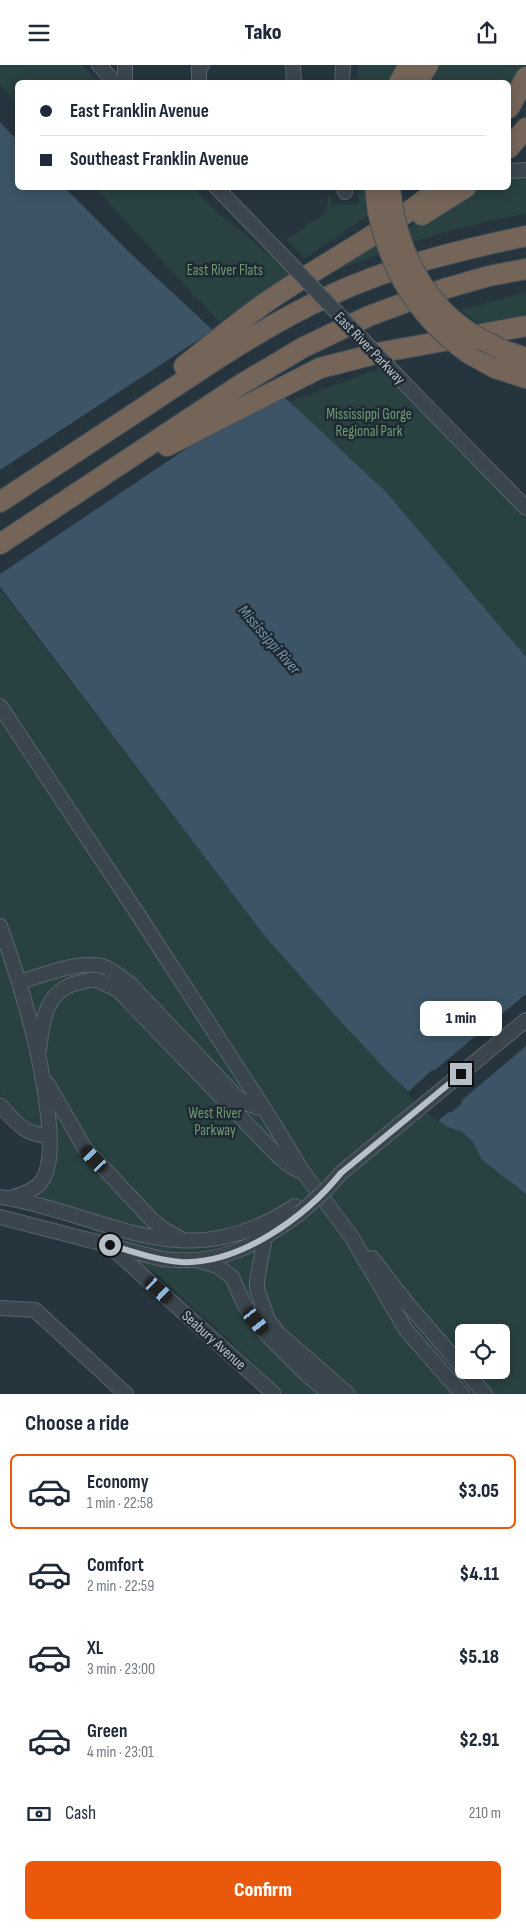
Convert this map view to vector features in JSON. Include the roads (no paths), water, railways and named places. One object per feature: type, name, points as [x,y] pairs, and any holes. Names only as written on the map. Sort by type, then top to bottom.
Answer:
[{"type":"highway","points":[[401,80],[409,65]]},
{"type":"highway","points":[[419,80],[428,65]]},
{"type":"highway","points":[[511,104],[526,77]]},
{"type":"highway","points":[[511,146],[526,128]]},
{"type":"highway","points":[[377,190],[386,201],[408,259],[428,293],[455,321],[470,333],[500,349],[526,358]]},
{"type":"highway","points":[[46,472],[268,301],[349,251],[424,201],[437,190]]},
{"type":"highway","points":[[349,251],[423,215],[461,190]]},
{"type":"highway","points":[[386,201],[390,256],[409,292],[437,328],[468,353],[495,367],[526,378]]},
{"type":"highway","points":[[0,502],[220,357],[283,320],[331,295],[400,268],[467,249],[526,236]]},
{"type":"highway","points":[[0,545],[240,385],[304,347],[404,303],[489,276],[526,269]]},
{"type":"highway","points":[[91,483],[320,368],[383,352],[526,326]]},
{"type":"street","points":[[99,65],[112,80]]},
{"type":"street","points":[[125,65],[125,80]]},
{"type":"street","points":[[199,80],[199,68],[202,65]]},
{"type":"street","points":[[293,65],[294,80]]},
{"type":"street","points":[[342,80],[343,65]]},
{"type":"street","points":[[511,171],[526,170]]},
{"type":"street","name":"East River Parkway","points":[[219,190],[526,508]]},
{"type":"street","points":[[0,706],[265,1110],[303,1172],[351,1236],[406,1329],[462,1394]]},
{"type":"street","points":[[0,926],[39,1050],[50,1135],[46,1175],[35,1187],[25,1193],[5,1197]]},
{"type":"street","points":[[18,982],[85,965],[102,966],[116,973],[131,985],[238,1098],[265,1110]]},
{"type":"street","points":[[39,1050],[45,1013],[61,989],[73,984],[96,981],[118,990],[278,1156],[292,1167],[303,1172]]},
{"type":"street","points":[[199,1261],[239,1250],[265,1237],[297,1209],[326,1190],[341,1173],[526,1020]]},
{"type":"street","points":[[44,1078],[84,1147],[152,1220],[163,1229],[186,1241]]},
{"type":"street","points":[[0,1105],[22,1128],[39,1136],[50,1135]]},
{"type":"street","points":[[5,1197],[22,1200],[134,1234],[159,1239],[186,1241],[207,1241],[235,1235],[297,1209]]},
{"type":"street","points":[[0,1217],[162,1259],[199,1261],[217,1266],[232,1277],[244,1304],[268,1336],[306,1374],[330,1394]]},
{"type":"street","points":[[351,1236],[365,1250],[406,1302],[484,1394]]},
{"type":"street","points":[[265,1237],[257,1289],[268,1320],[279,1334],[348,1394]]},
{"type":"street","name":"Seabury Avenue","points":[[110,1245],[274,1394]]},
{"type":"street","points":[[0,1308],[35,1310],[126,1394]]},
{"type":"street","points":[[446,1377],[454,1394]]},
{"type":"water","name":"Mississippi River","points":[[0,122],[15,138],[15,190],[67,190],[129,252],[386,492],[526,657],[526,1194],[482,1160],[473,1142],[462,1132],[445,1126],[388,1072],[263,934],[0,587]]},
{"type":"park label","name":"East River Flats","points":[[225,270]]},
{"type":"park label","name":"Mississippi Gorge Regional Park","points":[[369,422]]},
{"type":"park label","name":"West River Parkway","points":[[215,1122]]}]
